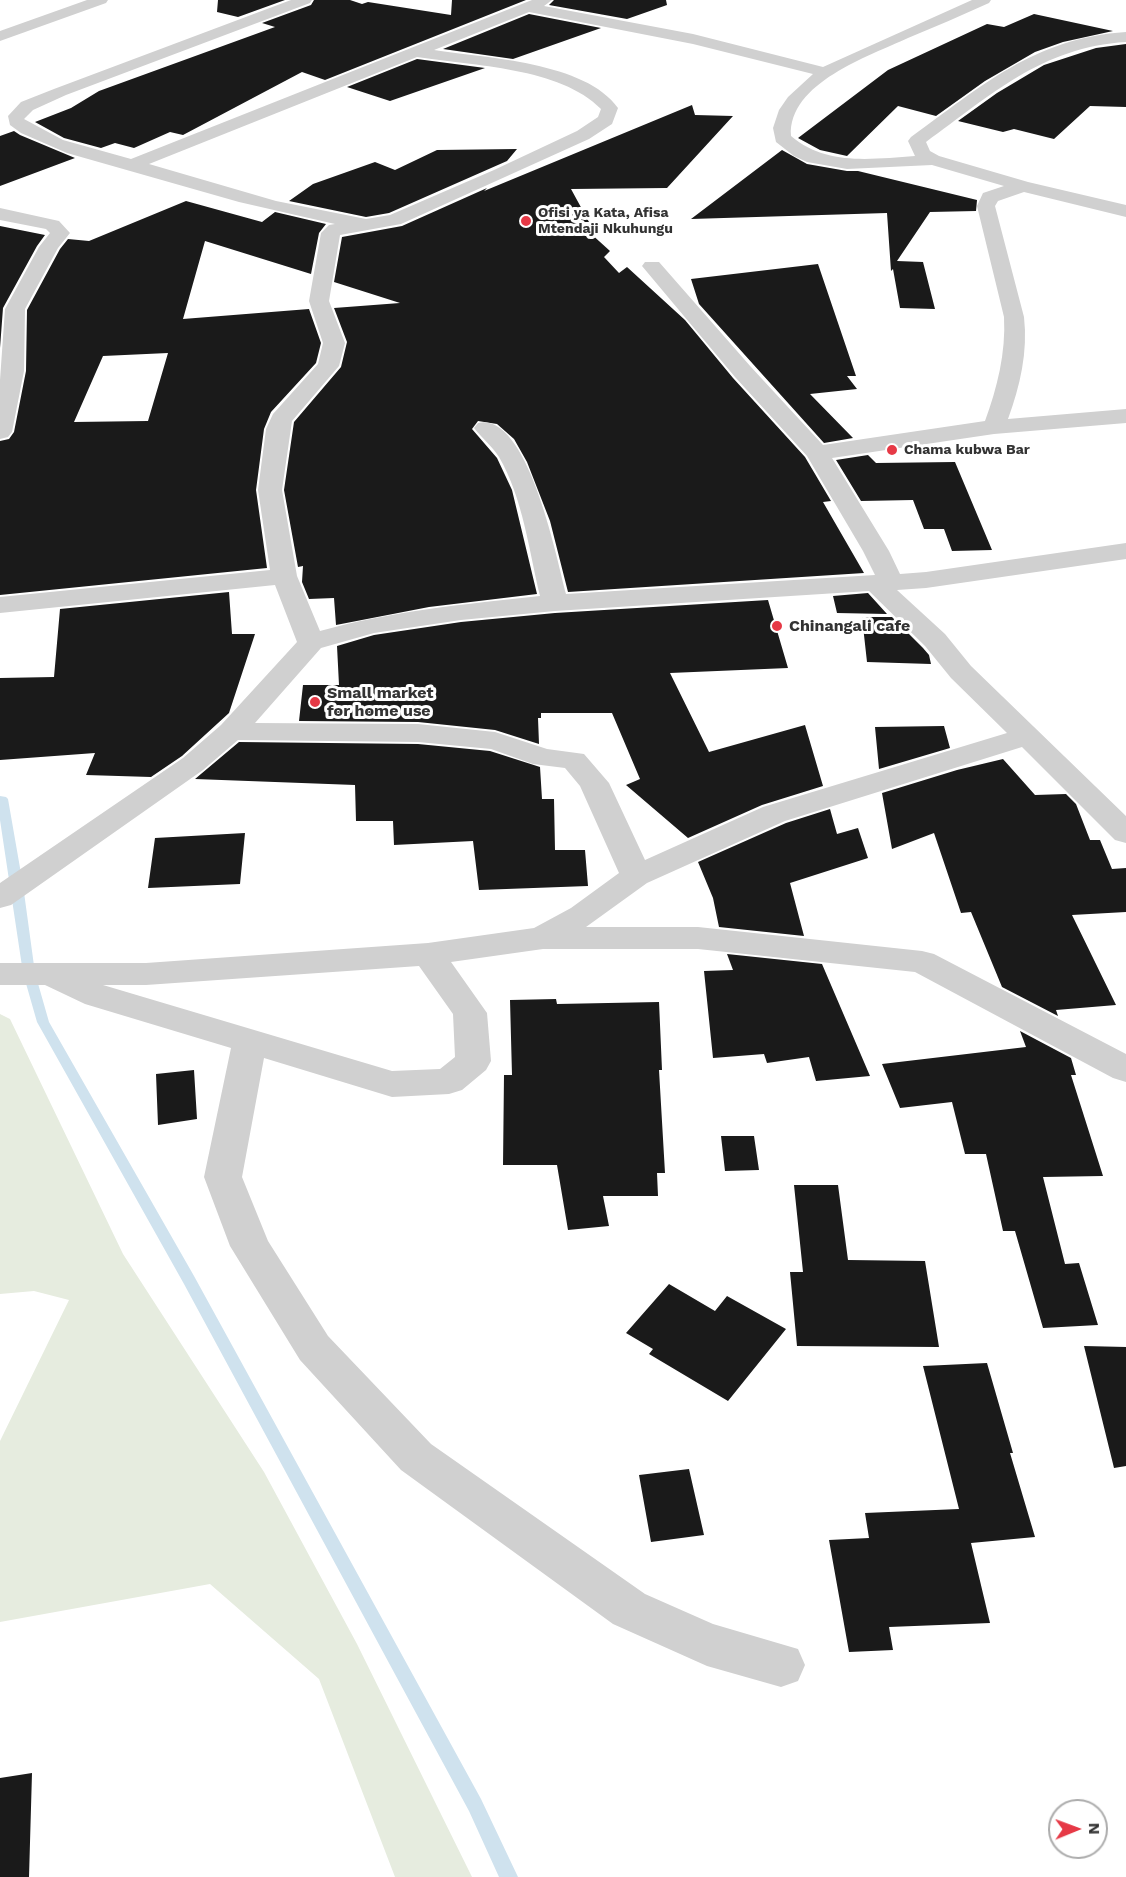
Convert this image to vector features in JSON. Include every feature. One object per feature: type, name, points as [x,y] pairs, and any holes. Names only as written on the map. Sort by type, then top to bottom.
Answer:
[{"type":"street","points":[[0,36],[101,0]]},
{"type":"street","points":[[305,0],[60,92],[27,106],[16,116],[16,121],[43,137],[89,154],[296,212],[371,222]]},
{"type":"street","points":[[132,165],[544,0]]},
{"type":"street","points":[[933,160],[853,163],[824,161],[801,153],[782,138],[780,127],[785,114],[805,89],[825,72],[889,40],[984,0]]},
{"type":"street","points":[[528,7],[684,37],[825,72]]},
{"type":"street","points":[[1126,37],[1092,39],[1029,63],[917,141],[922,154],[933,160],[1023,186],[1126,211]]},
{"type":"street","points":[[311,642],[284,576],[270,490],[281,419],[328,366],[334,343],[319,301],[331,233],[336,229],[394,220],[583,135],[606,120],[610,108],[594,93],[582,86],[541,74],[418,52]]},
{"type":"street","points":[[994,427],[1001,407],[1017,334],[986,206],[990,197],[1023,186]]},
{"type":"street","points":[[0,432],[13,371],[15,309],[49,247],[60,233],[52,225],[3,217]]},
{"type":"street","points":[[652,266],[742,372],[817,453],[870,541],[883,583],[961,672],[1126,833]]},
{"type":"street","points":[[817,453],[994,427],[1126,416]]},
{"type":"street","points":[[486,428],[504,446],[519,476],[555,603]]},
{"type":"street","points":[[0,898],[193,764],[231,731],[311,642],[372,625],[462,612],[555,603],[926,580],[1126,551]]},
{"type":"street","points":[[0,605],[284,576]]},
{"type":"street","points":[[231,731],[418,733],[495,741],[543,758],[574,760],[594,783],[636,876]]},
{"type":"street","points":[[542,938],[583,915],[636,876],[774,814],[1028,736]]},
{"type":"street","points":[[0,975],[146,974],[428,954],[542,938],[698,938],[922,962],[1126,1069]]},
{"type":"street","points":[[46,974],[97,996],[392,1084],[449,1081],[473,1061],[470,1012],[428,954]]},
{"type":"street","points":[[250,1042],[223,1177],[250,1246],[314,1348],[416,1457],[620,1603],[707,1644],[782,1665]]},
{"type":"shaded area","points":[[0,1014],[10,1019],[123,1254],[264,1472],[357,1644],[472,1877],[395,1877],[319,1679],[210,1584],[0,1622],[0,1441],[69,1300],[34,1291],[0,1294]]},
{"type":"building","points":[[218,0],[285,0],[238,17],[217,12]]},
{"type":"building","points":[[314,0],[350,0],[362,4],[368,2],[451,15],[452,0],[526,0],[325,80],[302,72],[183,135],[170,132],[134,148],[115,143],[101,148],[64,138],[35,122],[71,108],[99,91],[275,27],[262,23],[311,5]]},
{"type":"building","points":[[554,0],[666,0],[667,5],[627,19],[549,5]]},
{"type":"building","points":[[529,14],[601,28],[513,59],[443,49]]},
{"type":"building","points":[[1034,14],[1113,31],[1063,42],[1035,52],[985,81],[936,116],[898,106],[847,156],[820,150],[798,138],[888,70],[987,24],[1004,27]]},
{"type":"building","points":[[1126,44],[1126,107],[1090,106],[1054,139],[1014,129],[1003,132],[958,121],[997,93],[1044,65],[1096,48]]},
{"type":"building","points":[[417,59],[485,68],[390,101],[347,87]]},
{"type":"building","points":[[692,105],[695,115],[733,116],[667,188],[571,189],[589,222],[578,222],[610,251],[604,257],[619,273],[627,267],[685,320],[733,378],[805,457],[831,501],[823,502],[864,573],[568,592],[550,521],[527,462],[514,439],[497,424],[478,421],[472,429],[497,458],[512,490],[537,594],[429,607],[336,625],[334,598],[309,599],[302,582],[303,566],[298,567],[284,490],[294,422],[341,367],[347,342],[334,308],[400,303],[334,282],[342,237],[402,226],[487,188],[484,191]]},
{"type":"building","points":[[14,131],[75,158],[0,186],[0,136]]},
{"type":"building","points":[[517,149],[507,161],[389,213],[366,217],[289,201],[313,184],[375,162],[395,170],[437,150]]},
{"type":"building","points":[[782,150],[807,164],[858,171],[977,200],[976,211],[930,212],[897,261],[923,262],[935,309],[900,308],[893,269],[891,271],[887,213],[691,219]]},
{"type":"building","points":[[186,201],[262,222],[275,212],[326,224],[319,233],[311,274],[205,241],[183,319],[309,309],[321,343],[316,363],[271,412],[264,429],[256,490],[267,568],[0,595],[0,441],[9,439],[14,432],[26,371],[27,310],[60,249],[68,239],[89,241]],"holes":[[[168,353],[148,421],[74,422],[103,356]]]},
{"type":"building","points":[[0,226],[45,235],[3,308],[0,348]]},
{"type":"building","points":[[818,264],[856,376],[847,376],[857,389],[810,394],[853,438],[824,443],[699,304],[691,279]]},
{"type":"building","points":[[868,455],[876,463],[955,462],[992,550],[952,551],[944,529],[924,529],[913,500],[861,501],[836,460]]},
{"type":"building","points":[[229,592],[232,634],[255,634],[229,713],[182,756],[151,777],[86,775],[95,753],[0,760],[0,678],[54,677],[60,609]]},
{"type":"building","points":[[868,593],[887,614],[837,613],[833,596]]},
{"type":"building","points":[[768,600],[788,668],[670,673],[709,752],[805,725],[823,786],[762,805],[688,838],[626,785],[640,779],[612,713],[541,713],[541,718],[538,718],[539,744],[495,730],[418,722],[299,721],[303,685],[339,685],[337,646],[374,635],[461,622],[555,613]]},
{"type":"building","points":[[862,617],[892,617],[901,626],[902,631],[906,631],[929,655],[931,664],[867,662]]},
{"type":"building","points":[[944,726],[950,748],[879,769],[875,727]]},
{"type":"building","points":[[239,742],[418,744],[490,751],[540,767],[542,799],[554,799],[555,850],[585,850],[588,886],[479,890],[473,841],[394,845],[393,821],[356,821],[355,785],[195,779]]},
{"type":"building","points":[[1003,759],[1035,795],[1066,794],[1076,804],[1090,840],[1100,840],[1112,869],[1126,868],[1126,912],[1072,915],[1116,1005],[1056,1010],[1058,1016],[1002,987],[971,912],[961,913],[934,833],[892,849],[882,793],[957,770]]},
{"type":"building","points":[[830,809],[837,834],[858,828],[868,858],[790,883],[804,936],[719,927],[713,898],[698,862],[786,823]]},
{"type":"building","points":[[245,833],[240,884],[148,888],[155,838]]},
{"type":"building","points":[[727,954],[822,964],[870,1076],[816,1081],[809,1057],[767,1063],[764,1054],[713,1058],[704,971],[733,970]]},
{"type":"building","points":[[556,999],[557,1004],[659,1002],[662,1070],[659,1070],[665,1173],[657,1173],[658,1196],[603,1196],[609,1226],[568,1230],[557,1165],[503,1165],[504,1075],[512,1075],[510,1000]]},
{"type":"building","points":[[1020,1031],[1071,1058],[1076,1075],[1071,1075],[1103,1176],[1043,1177],[1065,1264],[1079,1263],[1098,1325],[1043,1328],[1015,1231],[1003,1231],[986,1154],[965,1154],[952,1102],[900,1108],[882,1064],[1026,1047]]},
{"type":"building","points":[[194,1070],[197,1119],[158,1125],[156,1074]]},
{"type":"building","points":[[721,1136],[754,1136],[759,1170],[725,1171]]},
{"type":"building","points":[[794,1185],[838,1185],[848,1260],[925,1261],[939,1347],[797,1346],[790,1272],[803,1272]]},
{"type":"building","points":[[669,1284],[715,1311],[727,1296],[786,1329],[728,1401],[649,1354],[653,1349],[626,1333]]},
{"type":"building","points":[[1084,1346],[1126,1347],[1126,1466],[1114,1468]]},
{"type":"building","points":[[987,1363],[1035,1537],[971,1543],[990,1623],[889,1627],[893,1650],[849,1652],[829,1540],[869,1538],[865,1513],[959,1509],[923,1366]]},
{"type":"building","points":[[689,1469],[704,1535],[651,1542],[639,1475]]},
{"type":"building","points":[[32,1773],[29,1877],[0,1877],[0,1778]]},
{"type":"waterway","points":[[2,799],[29,973],[43,1022],[189,1280],[475,1805],[509,1877]]},
{"type":"place","name":"Ofisi ya Kata, Afisa Mtendaji Nkuhungu","points":[[526,221]]},
{"type":"place","name":"Chama kubwa Bar","points":[[892,450]]},
{"type":"place","name":"Chinangali cafe","points":[[777,626]]},
{"type":"place","name":"Small market for home use","points":[[315,702]]}]
